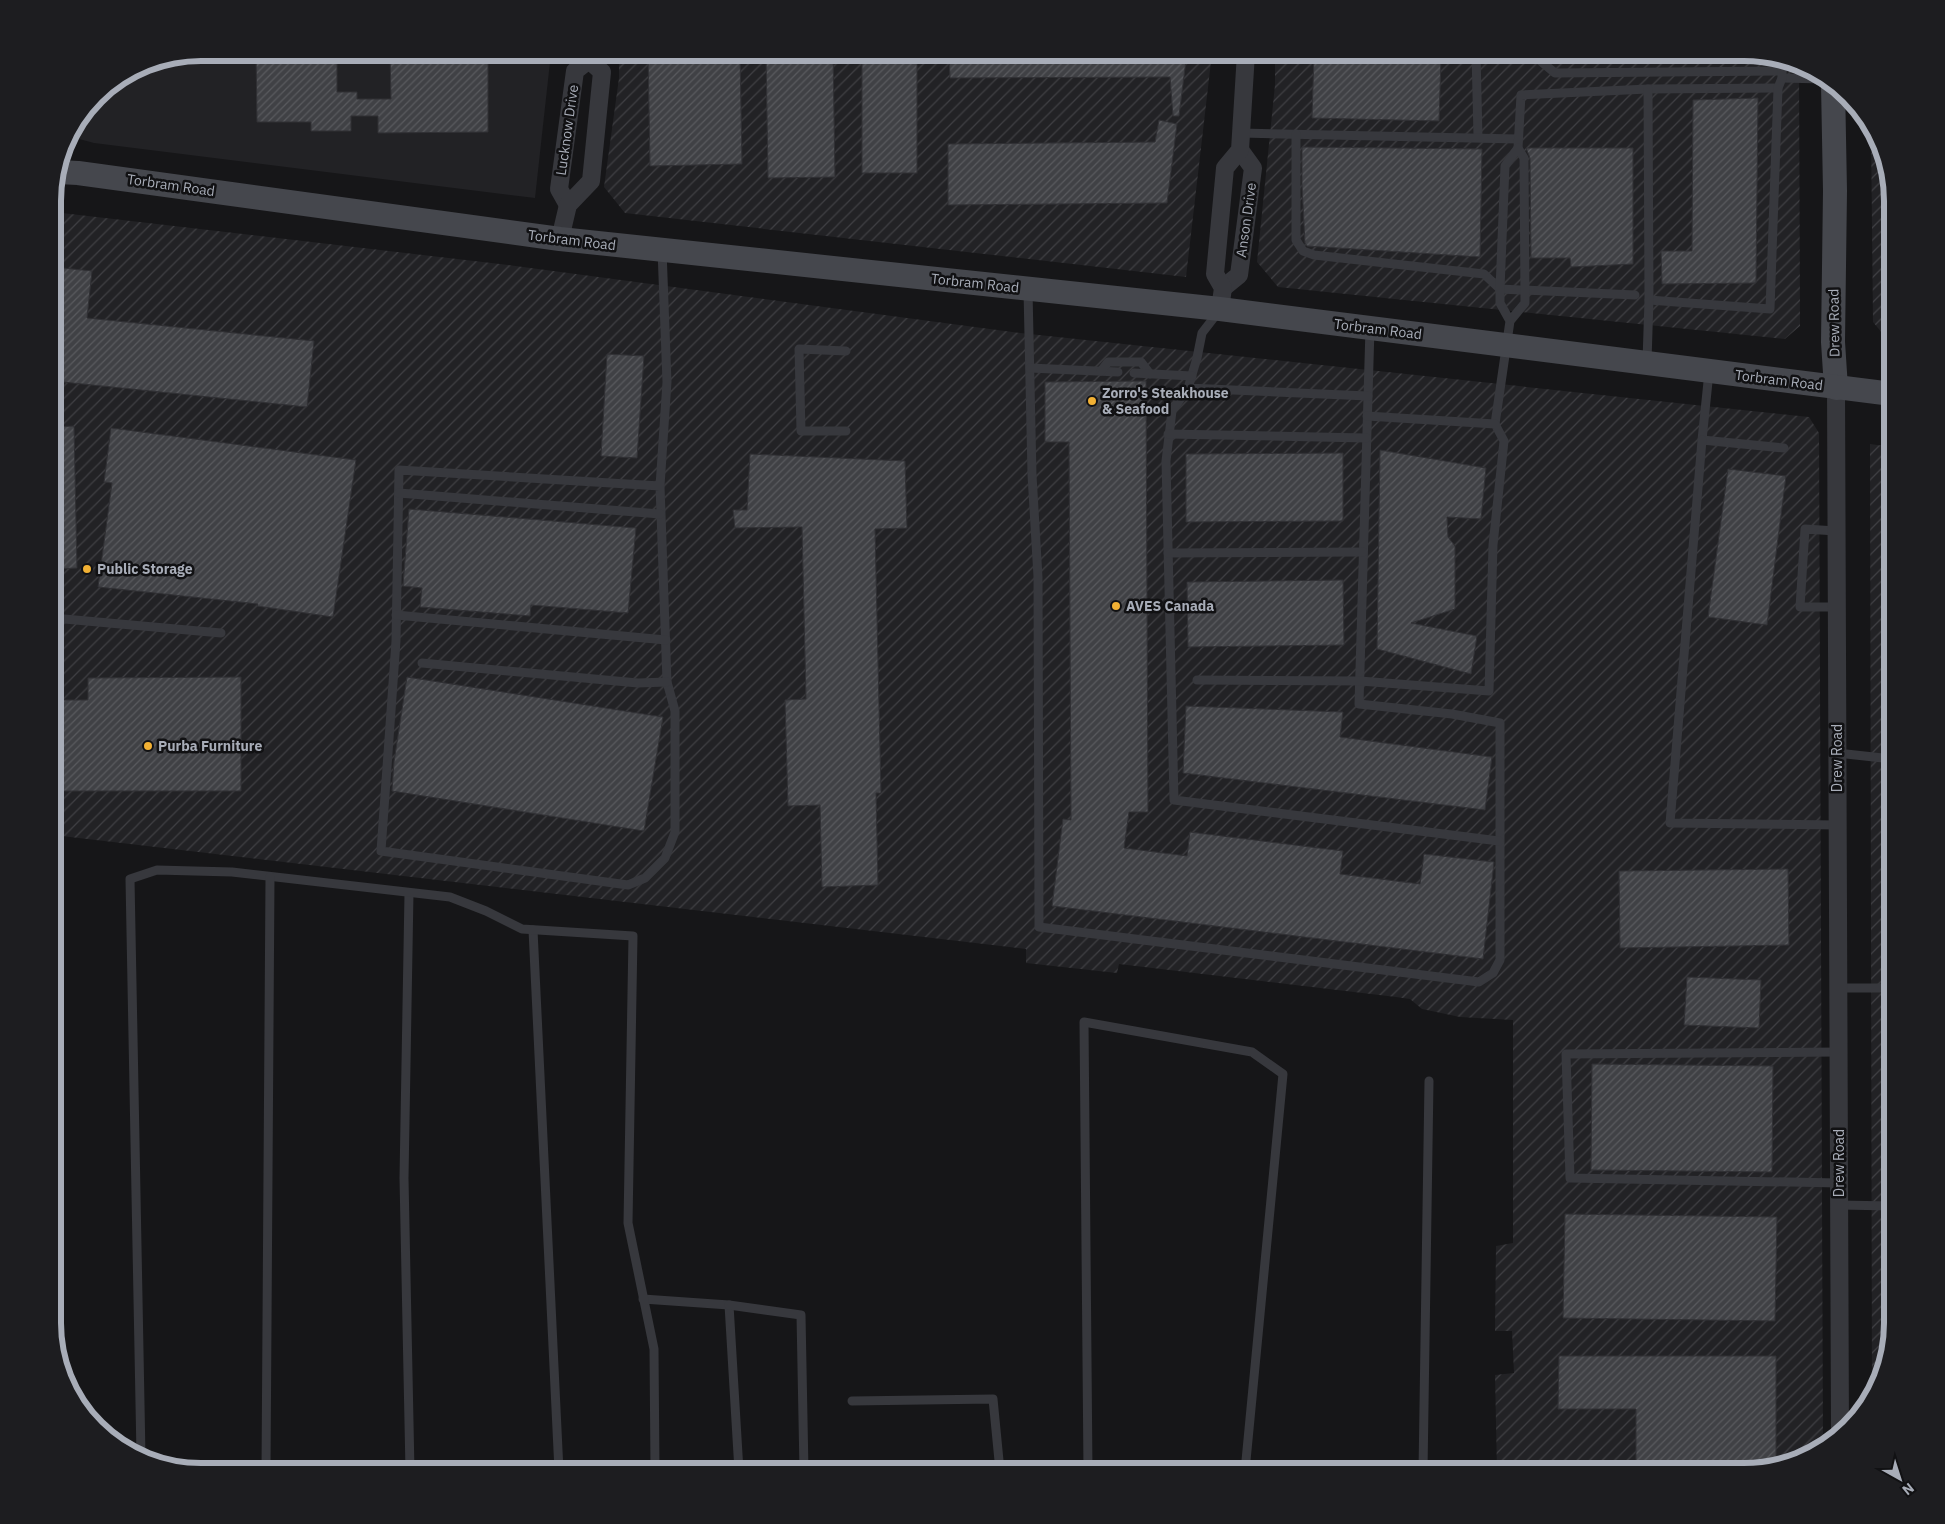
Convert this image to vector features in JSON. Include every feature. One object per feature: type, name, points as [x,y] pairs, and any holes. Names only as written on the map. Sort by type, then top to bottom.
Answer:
[{"type":"main road","name":"Drew Road","points":[[1833,94],[1835,191],[1833,342],[1836,388]]},
{"type":"main road","name":"Torbram Road","points":[[66,169],[560,239],[1028,289],[1221,299],[1370,328],[1884,393]]},
{"type":"street","name":"Lucknow Drive","points":[[585,61],[575,71],[559,189],[568,205],[591,181],[602,72],[594,61]]},
{"type":"street","points":[[1240,142],[1245,61]]},
{"type":"street","name":"Anson Drive","points":[[1221,299],[1215,274],[1225,168],[1240,142]]},
{"type":"street","name":"Anson Drive","points":[[1221,299],[1239,275],[1254,168],[1240,142]]},
{"type":"street","points":[[560,239],[568,205]]},
{"type":"street","name":"Drew Road","points":[[1836,388],[1840,1425]]},
{"type":"lane","points":[[1476,61],[1478,137]]},
{"type":"lane","points":[[1541,61],[1555,73],[1782,75],[1809,78]]},
{"type":"lane","points":[[1650,300],[1770,309],[1778,88],[1782,67]]},
{"type":"lane","points":[[1197,680],[1360,681],[1489,691],[1493,545],[1504,441],[1495,424],[1510,321],[1525,303],[1524,158],[1518,143],[1521,95],[1648,89],[1778,88]]},
{"type":"lane","points":[[1647,363],[1650,300],[1648,89]]},
{"type":"lane","points":[[1296,134],[1296,240],[1303,251],[1314,255],[1484,274],[1500,289],[1635,295]]},
{"type":"lane","points":[[1240,142],[1296,134],[1478,137],[1518,143]]},
{"type":"lane","points":[[1510,321],[1500,303],[1505,166],[1518,143]]},
{"type":"lane","points":[[660,486],[399,470],[396,615],[381,851],[628,885],[644,878],[665,858],[675,832],[675,710],[667,682],[660,514],[660,486],[668,382],[662,250]]},
{"type":"lane","points":[[1028,289],[1032,476],[1038,577],[1039,927],[1479,982],[1493,973],[1500,960],[1500,723],[1452,714],[1359,704],[1370,328]]},
{"type":"lane","points":[[1221,299],[1202,333],[1188,388],[1172,411],[1168,434],[1166,461],[1174,800],[1499,841]]},
{"type":"lane","points":[[846,351],[800,349],[801,431],[846,432]]},
{"type":"lane","points":[[1100,371],[1108,362],[1141,362],[1150,374]]},
{"type":"lane","points":[[1030,368],[1118,372]]},
{"type":"lane","points":[[1709,371],[1670,823],[1838,826]]},
{"type":"lane","points":[[1134,373],[1192,376]]},
{"type":"lane","points":[[1188,388],[1368,396]]},
{"type":"lane","points":[[1367,416],[1495,424]]},
{"type":"lane","points":[[1168,434],[1366,438]]},
{"type":"lane","points":[[1702,440],[1784,448]]},
{"type":"lane","points":[[399,493],[660,514]]},
{"type":"lane","points":[[1836,531],[1805,529],[1800,606],[1837,608]]},
{"type":"lane","points":[[1168,553],[1363,552]]},
{"type":"lane","points":[[396,615],[666,640]]},
{"type":"lane","points":[[62,619],[220,633]]},
{"type":"lane","points":[[422,663],[638,683],[667,682]]},
{"type":"lane","points":[[1837,753],[1884,758]]},
{"type":"lane","points":[[141,1449],[130,879],[157,870],[232,872],[450,897],[522,929],[633,936],[628,1223],[654,1349],[655,1463]]},
{"type":"lane","points":[[266,1463],[270,877]]},
{"type":"lane","points":[[409,893],[404,1178],[410,1463]]},
{"type":"lane","points":[[534,930],[559,1463]]},
{"type":"lane","points":[[1838,988],[1884,988]]},
{"type":"lane","points":[[1088,1463],[1084,1022],[1252,1052],[1283,1074],[1246,1463]]},
{"type":"lane","points":[[1839,1052],[1566,1054],[1570,1178],[1840,1183]]},
{"type":"lane","points":[[1423,1463],[1429,1081]]},
{"type":"lane","points":[[1840,1206],[1884,1206]]},
{"type":"lane","points":[[644,1299],[729,1305],[801,1315],[804,1463]]},
{"type":"lane","points":[[729,1305],[739,1463]]},
{"type":"lane","points":[[852,1401],[993,1399],[999,1463]]},
{"type":"shaded area","points":[[550,61],[535,198],[94,143],[76,138],[102,102],[131,80],[165,66],[183,62]]},
{"type":"shaded area","points":[[619,61],[1211,61],[1186,277],[625,213],[604,187],[619,78]]},
{"type":"shaded area","points":[[1275,61],[1744,61],[1762,62],[1799,73],[1800,326],[1785,339],[1278,287],[1257,262],[1275,85]]},
{"type":"shaded area","points":[[1871,144],[1883,183],[1884,335],[1873,322]]},
{"type":"shaded area","points":[[62,213],[500,264],[1020,333],[1809,417],[1819,433],[1823,1438],[1789,1455],[1762,1462],[1497,1463],[1495,1375],[1514,1373],[1512,1331],[1495,1331],[1496,1246],[1513,1243],[1513,1020],[1460,1017],[1422,1009],[1410,999],[1396,997],[1119,964],[1117,973],[1026,963],[1026,949],[62,836]]},
{"type":"shaded area","points":[[1870,444],[1884,446],[1884,1323],[1883,1341],[1872,1378]]},
{"type":"building","points":[[256,61],[337,61],[337,92],[357,92],[357,99],[391,99],[390,61],[488,61],[488,132],[378,133],[378,116],[351,116],[351,131],[311,131],[311,122],[257,122]]},
{"type":"building","points":[[648,61],[740,61],[742,164],[650,166]]},
{"type":"building","points":[[766,61],[833,61],[835,177],[768,178]]},
{"type":"building","points":[[862,61],[917,61],[917,173],[862,173]]},
{"type":"building","points":[[949,61],[1186,61],[1179,116],[1173,116],[1170,77],[950,78]]},
{"type":"building","points":[[1314,61],[1441,61],[1439,121],[1312,118]]},
{"type":"building","points":[[1758,98],[1756,283],[1662,284],[1661,251],[1692,251],[1693,100]]},
{"type":"building","points":[[1159,120],[1177,124],[1167,203],[948,205],[948,144],[1155,142]]},
{"type":"building","points":[[1302,147],[1482,149],[1480,257],[1307,246],[1305,243],[1302,185]]},
{"type":"building","points":[[1526,148],[1633,148],[1633,264],[1571,267],[1570,258],[1531,258],[1530,158]]},
{"type":"building","points":[[62,268],[92,271],[87,318],[314,341],[307,407],[62,382]]},
{"type":"building","points":[[607,354],[644,356],[637,458],[601,456]]},
{"type":"building","points":[[1146,381],[1148,812],[1129,812],[1124,848],[1187,856],[1190,832],[1343,851],[1340,874],[1420,884],[1424,854],[1494,862],[1483,959],[1052,906],[1063,819],[1071,820],[1069,442],[1045,442],[1045,382]]},
{"type":"building","points":[[74,426],[77,568],[62,569],[62,427]]},
{"type":"building","points":[[111,428],[356,460],[333,617],[257,606],[258,604],[98,587],[112,483],[104,482]]},
{"type":"building","points":[[1380,450],[1486,468],[1481,519],[1447,517],[1448,537],[1455,546],[1455,609],[1411,623],[1477,636],[1471,674],[1377,649]]},
{"type":"building","points":[[1343,453],[1343,521],[1186,522],[1186,454]]},
{"type":"building","points":[[750,454],[905,461],[907,528],[875,529],[881,793],[876,793],[878,885],[822,887],[820,805],[788,806],[785,700],[806,699],[802,527],[735,528],[733,510],[747,510]]},
{"type":"building","points":[[1728,469],[1786,476],[1767,625],[1708,617]]},
{"type":"building","points":[[409,509],[636,528],[628,613],[531,605],[530,616],[420,607],[422,588],[403,586]]},
{"type":"building","points":[[1343,580],[1344,645],[1188,647],[1187,582]]},
{"type":"building","name":"Purba Furniture","points":[[241,677],[241,791],[62,791],[62,700],[88,700],[88,678]]},
{"type":"building","points":[[407,677],[663,717],[644,831],[392,791],[394,762]]},
{"type":"building","points":[[1186,706],[1343,712],[1340,737],[1492,757],[1485,810],[1183,773]]},
{"type":"building","points":[[1788,869],[1789,945],[1620,948],[1619,871]]},
{"type":"building","points":[[1687,977],[1761,980],[1759,1028],[1684,1025]]},
{"type":"building","points":[[1592,1064],[1773,1066],[1772,1172],[1591,1170]]},
{"type":"building","points":[[1565,1214],[1777,1217],[1775,1321],[1563,1318]]},
{"type":"building","points":[[1559,1356],[1776,1356],[1776,1459],[1744,1463],[1636,1463],[1636,1409],[1558,1409]]},
{"type":"place","name":"Zorro's Steakhouse & Seafood","points":[[1092,401]]},
{"type":"place","name":"Public Storage","points":[[87,569]]},
{"type":"place","name":"AVES Canada","points":[[1116,606]]},
{"type":"place","name":"Purba Furniture","points":[[148,746]]}]
